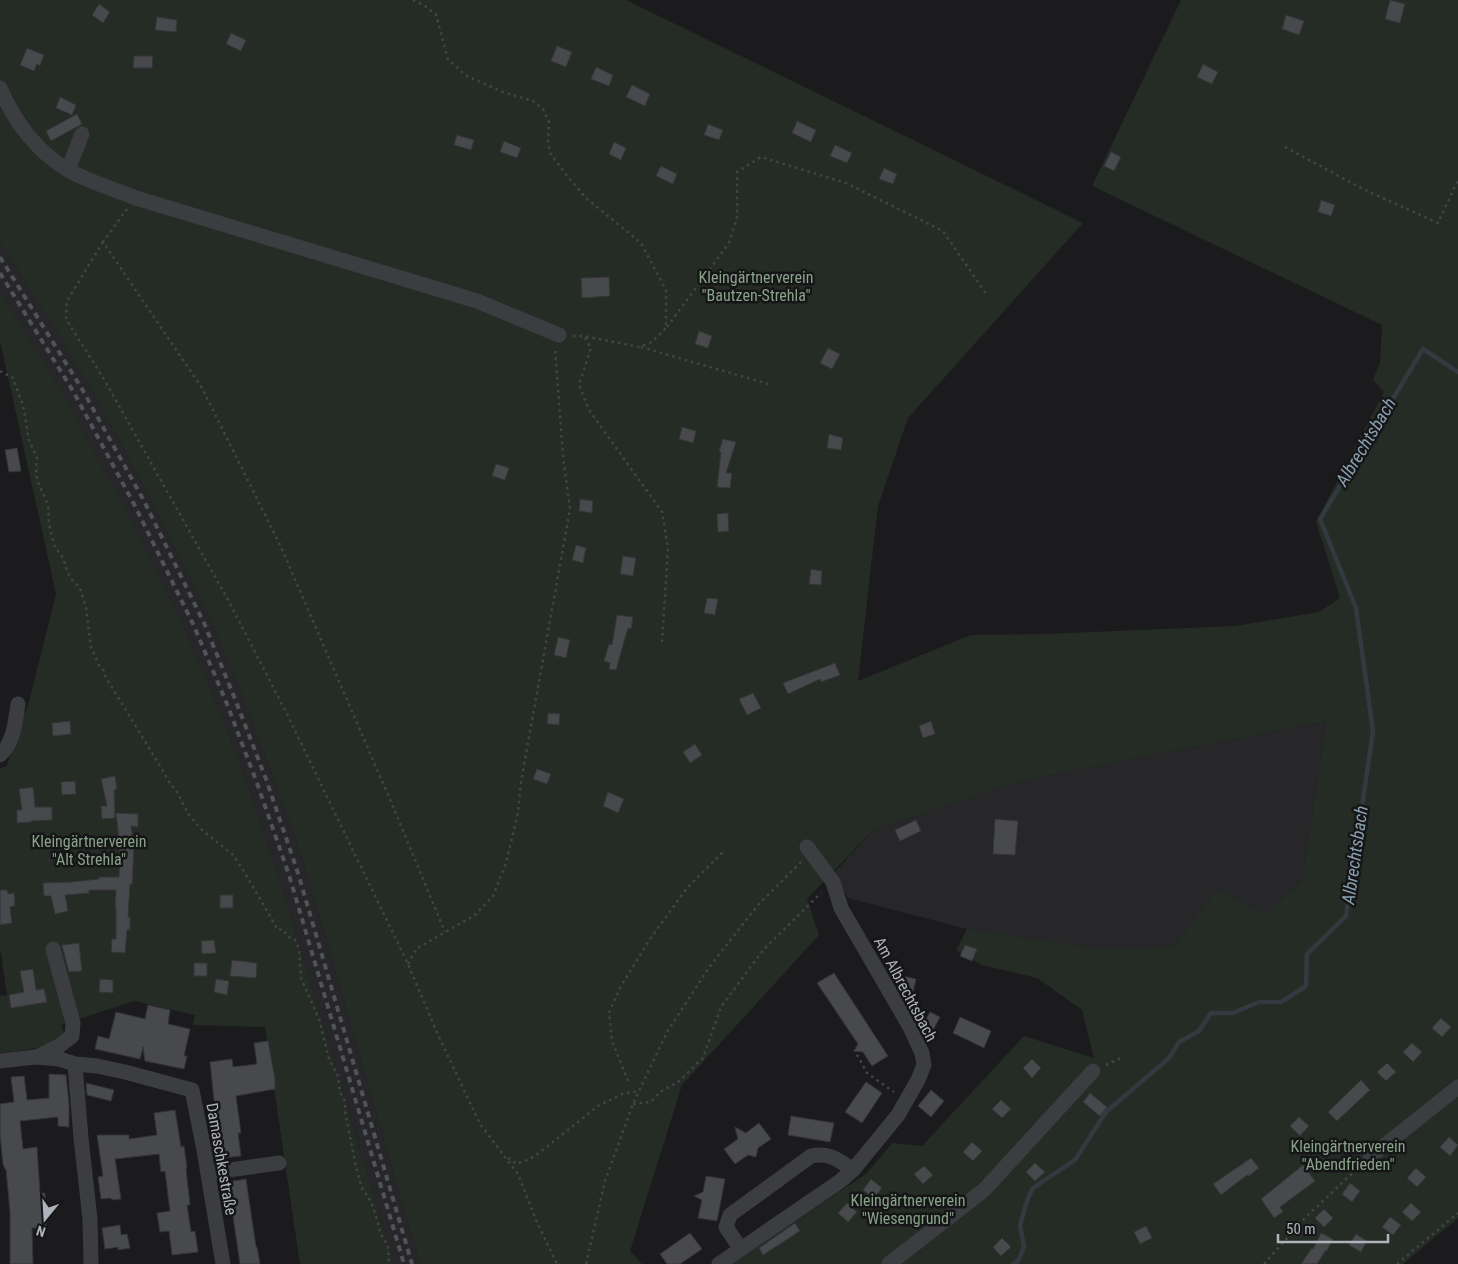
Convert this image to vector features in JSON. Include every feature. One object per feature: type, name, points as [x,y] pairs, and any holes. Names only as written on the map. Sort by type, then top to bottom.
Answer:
[{"type":"street","points":[[0,88],[18,122],[44,153],[68,170],[136,198],[477,301],[559,336]]},
{"type":"street","points":[[68,170],[82,134]]},
{"type":"street","points":[[0,755],[6,749],[14,731],[18,704]]},
{"type":"street","name":"Am Albrechtsbach","points":[[719,1264],[839,1182],[853,1170],[898,1115],[918,1080],[924,1065],[922,1053],[910,1027],[842,908],[833,882],[809,849]]},
{"type":"street","points":[[35,1057],[50,1051],[72,1036],[73,1023],[53,949]]},
{"type":"street","name":"Damaschkestraße","points":[[0,1061],[35,1057],[59,1059],[76,1064],[125,1072],[192,1090],[223,1264]]},
{"type":"street","points":[[76,1064],[81,1138],[90,1220],[91,1264]]},
{"type":"street","points":[[889,1264],[984,1190],[1093,1071]]},
{"type":"street","points":[[1370,1157],[1458,1087]]},
{"type":"street","points":[[740,1248],[726,1226],[730,1215],[812,1156],[822,1154],[835,1158],[853,1170]]},
{"type":"street","points":[[208,1173],[279,1164]]},
{"type":"path","points":[[414,0],[436,15],[448,59],[465,75],[503,92],[533,101],[543,109],[548,122],[550,153],[586,198],[641,243],[666,290],[666,328]]},
{"type":"path","points":[[1285,147],[1361,188],[1438,223],[1458,180]]},
{"type":"path","points":[[639,347],[652,342],[666,328],[729,243],[738,218],[737,172],[761,158],[846,183],[943,232],[987,295]]},
{"type":"path","points":[[136,198],[103,242],[67,301],[66,320],[105,381],[227,598],[286,712],[408,964],[438,1035],[480,1124],[518,1174],[536,1220],[557,1264]]},
{"type":"path","points":[[103,242],[202,388],[281,547],[445,932]]},
{"type":"path","points":[[408,964],[416,949],[475,915],[493,896],[506,863],[518,813],[521,782],[570,509],[563,456],[554,343],[559,336],[584,336],[639,347],[772,385]]},
{"type":"path","points":[[584,336],[591,348],[579,385],[589,410],[662,512],[668,549],[662,642]]},
{"type":"path","points":[[0,370],[14,378],[23,405],[29,440],[37,458],[37,480],[48,505],[49,524],[54,545],[63,558],[72,580],[80,588],[86,608],[91,647],[99,665],[104,671],[104,676],[164,775],[176,790],[189,815],[202,830],[233,855],[248,876],[278,930],[282,930],[295,940],[299,949],[301,978],[318,1019],[329,1059],[338,1076],[340,1092],[345,1101],[345,1112],[357,1171],[363,1191],[368,1196],[373,1207],[380,1232],[388,1246],[389,1264]]},
{"type":"path","points":[[586,1264],[605,1180],[633,1104],[667,1032],[710,966],[758,904],[809,849]]},
{"type":"path","points":[[628,1080],[612,1040],[609,1013],[621,986],[650,939],[686,888],[724,852]]},
{"type":"path","points":[[633,1104],[651,1102],[660,1092],[678,1082],[703,1058],[721,1007],[764,949],[833,882]]},
{"type":"path","points":[[857,1050],[855,1051],[867,1073],[906,1100]]},
{"type":"path","points":[[505,1156],[516,1164],[534,1157],[598,1106],[622,1094],[639,1090]]},
{"type":"path","points":[[1264,1264],[1277,1247],[1305,1218],[1370,1157]]},
{"type":"path","points":[[1397,1264],[1458,1213]]},
{"type":"shaded area","points":[[0,243],[89,385],[150,498],[211,620],[273,776],[306,870],[420,1264],[394,1264],[279,878],[248,786],[218,707],[185,630],[126,511],[65,396],[0,292]]},
{"type":"shaded area","points":[[1326,721],[1302,882],[1264,914],[1217,889],[1173,947],[1095,948],[967,929],[848,898],[833,874],[873,830],[1017,782]]},
{"type":"green space","points":[[0,0],[626,0],[1083,223],[908,418],[878,506],[858,681],[971,635],[1045,634],[1235,626],[1319,612],[1340,598],[1316,522],[1384,392],[1373,380],[1380,362],[1382,325],[1092,186],[1181,0],[1458,0],[1458,1218],[1403,1264],[732,1264],[867,1173],[892,1143],[922,1146],[1024,1036],[1094,1058],[1082,1010],[1037,978],[982,965],[956,950],[967,929],[1095,948],[1173,947],[1217,889],[1264,914],[1302,882],[1326,721],[1017,782],[873,830],[807,899],[819,935],[682,1085],[630,1251],[642,1264],[420,1264],[306,870],[273,776],[211,620],[150,498],[89,385],[0,243]]},
{"type":"green space","name":"Kleingärtnerverein \"Alt Strehla\"","points":[[0,292],[65,396],[126,511],[185,630],[218,707],[248,786],[279,878],[394,1264],[300,1264],[265,1027],[193,1025],[195,1015],[134,1001],[61,1025],[64,1033],[62,1040],[39,1048],[0,1053],[0,996],[7,995],[0,952],[0,768],[7,766],[28,705],[56,594],[0,341]]},
{"type":"building","points":[[1390,0],[1405,4],[1400,23],[1385,19]]},
{"type":"building","points":[[99,4],[110,12],[103,23],[92,15]]},
{"type":"building","points":[[1286,15],[1304,21],[1299,35],[1282,29]]},
{"type":"building","points":[[157,17],[177,20],[176,32],[155,30]]},
{"type":"building","points":[[231,33],[246,40],[241,51],[226,44]]},
{"type":"building","points":[[557,46],[572,52],[566,67],[551,61]]},
{"type":"building","points":[[27,48],[44,55],[40,66],[37,64],[34,71],[20,65]]},
{"type":"building","points":[[134,56],[153,56],[152,68],[133,68]]},
{"type":"building","points":[[1203,64],[1218,72],[1212,84],[1197,77]]},
{"type":"building","points":[[596,67],[613,75],[609,86],[591,79]]},
{"type":"building","points":[[632,85],[650,94],[645,106],[626,97]]},
{"type":"building","points":[[60,97],[76,105],[72,115],[56,108]]},
{"type":"building","points":[[77,114],[82,124],[51,141],[46,131]]},
{"type":"building","points":[[797,121],[816,130],[811,142],[792,133]]},
{"type":"building","points":[[708,124],[723,130],[719,140],[704,135]]},
{"type":"building","points":[[457,135],[474,140],[471,150],[454,145]]},
{"type":"building","points":[[504,141],[521,148],[517,158],[500,152]]},
{"type":"building","points":[[614,142],[626,148],[621,160],[609,154]]},
{"type":"building","points":[[835,145],[852,153],[847,163],[830,156]]},
{"type":"building","points":[[1111,152],[1121,157],[1114,171],[1104,166]]},
{"type":"building","points":[[661,166],[677,174],[673,184],[656,176]]},
{"type":"building","points":[[884,168],[897,174],[893,184],[879,179]]},
{"type":"building","points":[[1321,200],[1335,205],[1331,216],[1318,212]]},
{"type":"building","points":[[609,277],[610,296],[582,298],[581,278]]},
{"type":"building","points":[[699,331],[712,336],[708,348],[695,344]]},
{"type":"building","points":[[828,348],[840,354],[832,369],[820,363]]},
{"type":"building","points":[[682,427],[696,431],[693,443],[679,439]]},
{"type":"building","points":[[829,434],[843,438],[841,450],[827,448]]},
{"type":"building","points":[[723,439],[736,442],[726,473],[732,473],[730,488],[717,487],[721,452],[719,451]]},
{"type":"building","points":[[17,448],[21,471],[9,472],[5,450]]},
{"type":"building","points":[[496,464],[509,468],[505,480],[492,476]]},
{"type":"building","points":[[580,499],[593,501],[592,513],[579,511]]},
{"type":"building","points":[[728,513],[729,531],[718,532],[717,514]]},
{"type":"building","points":[[576,545],[586,548],[583,563],[572,560]]},
{"type":"building","points":[[623,556],[636,558],[633,576],[620,574]]},
{"type":"building","points":[[811,569],[822,571],[821,585],[809,584]]},
{"type":"building","points":[[707,598],[718,599],[715,615],[704,613]]},
{"type":"building","points":[[617,615],[633,617],[631,629],[628,628],[616,670],[609,669],[610,663],[604,661],[609,644],[612,645]]},
{"type":"building","points":[[558,637],[570,640],[566,658],[554,655]]},
{"type":"building","points":[[835,663],[840,675],[821,682],[820,679],[788,694],[783,683]]},
{"type":"building","points":[[753,693],[761,708],[747,715],[739,699]]},
{"type":"building","points":[[548,713],[560,714],[559,725],[547,724]]},
{"type":"building","points":[[70,721],[71,734],[53,736],[52,723]]},
{"type":"building","points":[[931,721],[935,734],[923,738],[919,726]]},
{"type":"building","points":[[695,744],[702,755],[690,763],[683,752]]},
{"type":"building","points":[[537,769],[551,774],[547,784],[533,779]]},
{"type":"building","points":[[115,776],[117,789],[114,790],[115,818],[102,819],[101,806],[107,806],[101,779]]},
{"type":"building","points":[[75,781],[76,794],[62,795],[61,782]]},
{"type":"building","points":[[33,787],[35,807],[52,807],[52,820],[17,823],[17,810],[22,810],[19,789]]},
{"type":"building","points":[[608,792],[624,799],[618,813],[603,806]]},
{"type":"building","points":[[116,813],[138,814],[138,827],[131,826],[134,848],[128,917],[130,917],[130,930],[127,930],[125,953],[111,952],[112,939],[116,939],[116,890],[89,890],[89,893],[65,895],[68,911],[55,914],[51,896],[44,896],[43,883],[99,879],[99,877],[119,877],[120,848]]},
{"type":"building","points":[[995,819],[1018,821],[1015,855],[993,854]]},
{"type":"building","points":[[916,820],[921,831],[900,841],[895,830]]},
{"type":"building","points":[[0,890],[7,890],[8,894],[14,893],[15,906],[10,907],[12,923],[0,925]]},
{"type":"building","points":[[220,895],[233,895],[233,908],[220,908]]},
{"type":"building","points":[[214,940],[216,953],[202,954],[201,941]]},
{"type":"building","points":[[79,943],[82,971],[69,972],[62,945]]},
{"type":"building","points":[[965,945],[977,949],[972,961],[960,956]]},
{"type":"building","points":[[232,960],[257,963],[256,978],[230,976]]},
{"type":"building","points":[[194,963],[207,963],[207,976],[194,976]]},
{"type":"building","points":[[33,969],[36,990],[44,989],[47,1002],[11,1008],[9,995],[24,992],[20,971]]},
{"type":"building","points":[[834,973],[888,1056],[872,1066],[863,1052],[854,1051],[858,1044],[817,983]]},
{"type":"building","points":[[899,975],[916,979],[913,992],[899,989],[897,986]]},
{"type":"building","points":[[100,979],[113,980],[113,993],[99,992]]},
{"type":"building","points":[[216,979],[229,981],[227,995],[214,992]]},
{"type":"building","points":[[148,1005],[170,1010],[168,1024],[190,1029],[184,1056],[187,1056],[184,1069],[145,1061],[143,1047],[140,1059],[95,1049],[98,1036],[109,1039],[116,1012],[145,1019]]},
{"type":"building","points":[[930,1012],[940,1017],[931,1034],[921,1029]]},
{"type":"building","points":[[960,1017],[991,1031],[984,1048],[953,1033]]},
{"type":"building","points":[[1441,1018],[1451,1027],[1442,1037],[1432,1028]]},
{"type":"building","points":[[268,1041],[275,1089],[236,1096],[241,1133],[238,1133],[241,1156],[223,1158],[210,1062],[232,1059],[233,1067],[257,1064],[254,1043]]},
{"type":"building","points":[[1412,1043],[1422,1052],[1413,1062],[1403,1052]]},
{"type":"building","points":[[1032,1059],[1041,1068],[1032,1078],[1023,1068]]},
{"type":"building","points":[[1387,1063],[1396,1072],[1386,1081],[1377,1072]]},
{"type":"building","points":[[49,1074],[66,1075],[69,1127],[58,1126],[58,1117],[20,1121],[23,1149],[37,1147],[40,1193],[45,1193],[46,1228],[32,1228],[33,1264],[10,1264],[10,1212],[6,1169],[3,1164],[0,1135],[0,1104],[14,1102],[11,1077],[24,1076],[27,1100],[49,1098]]},
{"type":"building","points":[[1361,1080],[1370,1090],[1337,1121],[1328,1112]]},
{"type":"building","points":[[866,1082],[882,1093],[862,1123],[845,1112]]},
{"type":"building","points":[[86,1083],[114,1090],[111,1101],[87,1095]]},
{"type":"building","points":[[931,1090],[944,1101],[931,1117],[918,1106]]},
{"type":"building","points":[[1090,1093],[1107,1107],[1100,1116],[1083,1102]]},
{"type":"building","points":[[1001,1100],[1011,1109],[1002,1118],[992,1109]]},
{"type":"building","points":[[175,1110],[181,1147],[184,1146],[187,1168],[190,1205],[187,1205],[191,1232],[195,1231],[198,1252],[172,1255],[169,1231],[160,1232],[157,1213],[170,1211],[165,1171],[161,1172],[159,1154],[115,1159],[121,1199],[101,1199],[98,1177],[103,1176],[97,1135],[129,1135],[129,1139],[157,1135],[154,1113]]},
{"type":"building","points":[[791,1116],[834,1123],[830,1142],[788,1135]]},
{"type":"building","points":[[1299,1117],[1309,1126],[1300,1136],[1290,1126]]},
{"type":"building","points":[[759,1123],[771,1139],[758,1148],[756,1157],[748,1155],[735,1164],[724,1149],[738,1139],[735,1127],[746,1133]]},
{"type":"building","points":[[1449,1137],[1458,1145],[1450,1156],[1440,1147]]},
{"type":"building","points":[[972,1142],[982,1151],[973,1161],[963,1152]]},
{"type":"building","points":[[1251,1158],[1259,1168],[1221,1195],[1213,1184]]},
{"type":"building","points":[[1035,1163],[1045,1172],[1035,1181],[1026,1172]]},
{"type":"building","points":[[1303,1165],[1315,1181],[1280,1207],[1283,1212],[1274,1218],[1261,1199]]},
{"type":"building","points":[[924,1166],[933,1175],[923,1184],[914,1174]]},
{"type":"building","points":[[1416,1168],[1426,1177],[1417,1187],[1407,1178]]},
{"type":"building","points":[[706,1176],[725,1179],[717,1221],[698,1218],[702,1200],[694,1196],[703,1192]]},
{"type":"building","points":[[246,1179],[260,1264],[240,1264],[228,1182]]},
{"type":"building","points":[[871,1179],[882,1188],[874,1198],[863,1190]]},
{"type":"building","points":[[1350,1183],[1360,1191],[1352,1202],[1342,1194]]},
{"type":"building","points":[[847,1203],[857,1212],[848,1222],[838,1213]]},
{"type":"building","points":[[1411,1203],[1421,1212],[1412,1221],[1402,1212]]},
{"type":"building","points":[[1324,1209],[1333,1218],[1324,1227],[1315,1218]]},
{"type":"building","points":[[1390,1217],[1401,1225],[1393,1235],[1382,1227]]},
{"type":"building","points":[[795,1223],[800,1231],[763,1255],[759,1248]]},
{"type":"building","points":[[120,1225],[121,1235],[127,1234],[130,1248],[118,1250],[118,1247],[105,1249],[102,1228]]},
{"type":"building","points":[[1146,1226],[1152,1238],[1140,1244],[1134,1232]]},
{"type":"building","points":[[690,1233],[702,1249],[680,1264],[667,1264],[660,1254]]},
{"type":"building","points":[[1321,1233],[1333,1239],[1327,1251],[1317,1264],[1301,1264],[1313,1249]]},
{"type":"building","points":[[1356,1234],[1367,1241],[1361,1252],[1349,1245]]},
{"type":"building","points":[[1002,1238],[1011,1247],[1001,1256],[993,1247]]},
{"type":"waterway","name":"Albrechtsbach","points":[[1013,1264],[1018,1261],[1024,1247],[1020,1225],[1033,1188],[1075,1160],[1106,1112],[1169,1058],[1179,1042],[1199,1031],[1211,1013],[1233,1013],[1259,1002],[1281,1002],[1306,986],[1307,954],[1346,916],[1373,731],[1356,608],[1320,519],[1423,349],[1458,372]]},
{"type":"railway","points":[[0,257],[82,389],[144,501],[204,623],[266,779],[298,873],[412,1264]]},
{"type":"railway","points":[[0,273],[73,391],[135,506],[194,626],[227,704],[289,875],[404,1264]]},
{"type":"park label","name":"Kleingärtnerverein \"Bautzen-Strehla\"","points":[[756,286]]},
{"type":"park label","name":"Kleingärtnerverein \"Abendfrieden\"","points":[[1348,1155]]},
{"type":"park label","name":"Kleingärtnerverein \"Wiesengrund\"","points":[[908,1209]]}]
